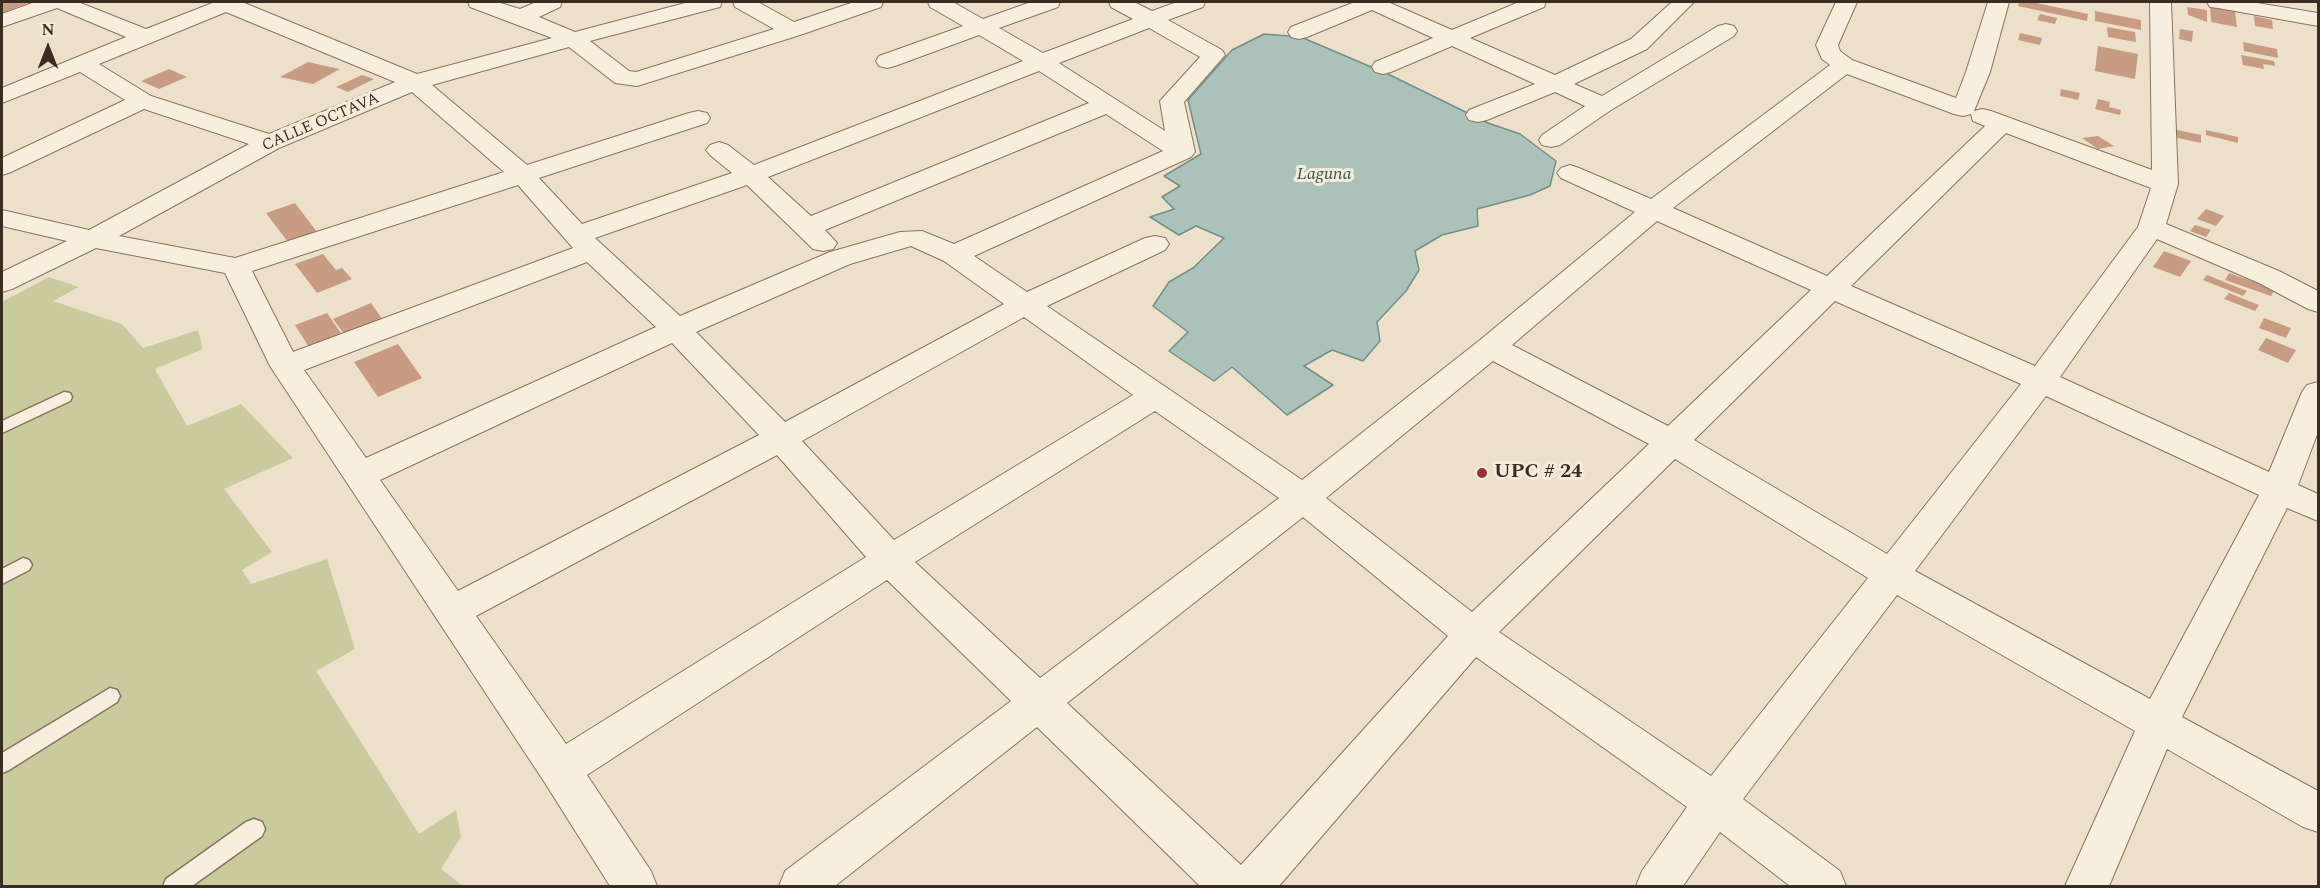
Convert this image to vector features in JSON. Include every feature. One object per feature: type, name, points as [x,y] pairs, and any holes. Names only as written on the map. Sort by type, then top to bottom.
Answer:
[{"type":"street","points":[[2,21],[53,2]]},
{"type":"street","points":[[61,2],[145,37]]},
{"type":"street","points":[[478,2],[521,16],[573,39],[623,78],[630,79],[644,78],[873,2]]},
{"type":"street","points":[[521,16],[552,2]]},
{"type":"street","name":"CALLE OCTAVA","points":[[2,283],[93,239],[270,143],[415,82],[712,2]]},
{"type":"street","points":[[743,2],[792,30]]},
{"type":"street","points":[[938,2],[1040,61],[1182,152]]},
{"type":"street","points":[[887,61],[1050,2]]},
{"type":"street","points":[[1119,2],[1214,55],[1172,101],[1182,152]]},
{"type":"street","points":[[285,366],[751,175],[1195,2]]},
{"type":"street","points":[[1299,32],[1372,2],[1603,105]]},
{"type":"street","points":[[1383,67],[1536,2]]},
{"type":"street","points":[[1846,2],[1827,45],[1830,54],[1844,65],[2165,184]]},
{"type":"street","points":[[1963,109],[1978,72],[1999,2]]},
{"type":"street","points":[[1658,886],[1715,803],[2041,381],[2151,228],[2165,184],[2161,2]]},
{"type":"street","points":[[2218,2],[2319,20]]},
{"type":"street","points":[[2,96],[228,3],[415,82],[523,175],[584,243],[676,329],[781,438],[890,560],[1231,886]]},
{"type":"street","points":[[1478,115],[1555,84],[1639,44],[1676,4]]},
{"type":"street","points":[[1551,140],[1603,105],[1726,31]]},
{"type":"street","points":[[81,63],[143,101],[270,143]]},
{"type":"street","points":[[801,886],[1041,703],[1303,498],[1491,347],[1655,209],[1844,65]]},
{"type":"street","points":[[2,167],[143,101]]},
{"type":"street","points":[[806,228],[1106,105]]},
{"type":"street","points":[[2,218],[93,239],[236,267],[698,118]]},
{"type":"street","points":[[1251,886],[1473,634],[2001,124]]},
{"type":"street","points":[[719,150],[751,175],[840,258]]},
{"type":"street","points":[[954,255],[1182,152]]},
{"type":"street","points":[[1570,173],[2041,381],[2319,508]]},
{"type":"street","points":[[2151,228],[2180,237],[2316,299]]},
{"type":"street","points":[[360,475],[676,329],[840,258],[910,238],[922,239],[954,255],[1154,397],[1303,498],[1473,634],[1715,803],[1824,886]]},
{"type":"street","points":[[452,611],[781,438],[1024,305],[1155,244]]},
{"type":"street","points":[[236,267],[285,366],[560,770],[634,886]]},
{"type":"street","points":[[1491,347],[1673,443],[1892,574],[2319,813]]},
{"type":"street","points":[[2087,886],[2158,724],[2280,490],[2319,392]]},
{"type":"street","points":[[560,770],[890,560],[1154,397]]},
{"type":"lane","points":[[2,428],[64,398]]},
{"type":"lane","points":[[2,577],[23,565]]},
{"type":"lane","points":[[2,764],[110,696]]},
{"type":"lane","points":[[174,886],[254,829]]},
{"type":"green space","points":[[49,277],[79,287],[53,301],[122,324],[143,348],[198,330],[203,349],[155,369],[187,426],[241,404],[293,458],[224,489],[272,552],[242,570],[251,584],[327,559],[355,649],[316,671],[419,834],[456,810],[461,837],[441,869],[463,886],[2,886],[2,302]]},
{"type":"water","name":"Laguna","points":[[1264,34],[1301,37],[1390,75],[1488,123],[1520,134],[1556,161],[1550,186],[1530,195],[1477,209],[1478,226],[1442,235],[1415,251],[1419,270],[1406,291],[1377,322],[1380,341],[1363,361],[1332,350],[1304,366],[1333,385],[1287,415],[1232,367],[1214,381],[1169,351],[1188,332],[1153,306],[1169,282],[1193,268],[1224,238],[1196,226],[1179,235],[1150,217],[1174,209],[1162,197],[1180,186],[1164,176],[1201,154],[1188,100],[1232,50]]},
{"type":"building","points":[[2,2],[25,2],[28,3],[2,13]]},
{"type":"building","points":[[2019,2],[2032,2],[2088,14],[2087,21],[2018,6]]},
{"type":"building","points":[[2210,6],[2235,11],[2237,27],[2211,22]]},
{"type":"building","points":[[2187,7],[2207,10],[2207,22],[2188,15]]},
{"type":"building","points":[[2095,11],[2141,20],[2141,30],[2095,21]]},
{"type":"building","points":[[2040,14],[2057,18],[2055,24],[2037,20]]},
{"type":"building","points":[[2254,16],[2272,20],[2273,29],[2255,26]]},
{"type":"building","points":[[2107,27],[2135,32],[2136,42],[2108,37]]},
{"type":"building","points":[[2180,29],[2193,31],[2192,42],[2179,39]]},
{"type":"building","points":[[2020,33],[2042,38],[2040,45],[2018,40]]},
{"type":"building","points":[[2243,42],[2277,49],[2278,58],[2244,51]]},
{"type":"building","points":[[2098,46],[2138,54],[2135,79],[2095,71]]},
{"type":"building","points":[[2241,55],[2274,61],[2275,66],[2263,64],[2264,69],[2243,65]]},
{"type":"building","points":[[308,62],[340,69],[313,84],[280,77]]},
{"type":"building","points":[[169,69],[187,77],[159,89],[141,81]]},
{"type":"building","points":[[362,75],[374,79],[348,92],[336,87]]},
{"type":"building","points":[[2061,89],[2080,93],[2078,100],[2060,96]]},
{"type":"building","points":[[2098,99],[2110,102],[2109,107],[2121,110],[2120,115],[2095,109]]},
{"type":"building","points":[[2172,129],[2201,135],[2201,143],[2173,137]]},
{"type":"building","points":[[2206,130],[2238,137],[2238,143],[2206,135]]},
{"type":"building","points":[[2098,136],[2114,146],[2098,149],[2082,138]]},
{"type":"building","points":[[295,203],[317,232],[288,242],[266,213]]},
{"type":"building","points":[[2206,209],[2224,216],[2216,226],[2197,219]]},
{"type":"building","points":[[2195,225],[2211,230],[2206,237],[2190,231]]},
{"type":"building","points":[[2164,251],[2191,261],[2180,277],[2153,267]]},
{"type":"building","points":[[323,254],[336,270],[342,268],[352,279],[317,293],[295,264]]},
{"type":"building","points":[[2229,273],[2275,289],[2271,296],[2225,280]]},
{"type":"building","points":[[2207,275],[2247,291],[2243,296],[2203,280]]},
{"type":"building","points":[[2229,293],[2259,305],[2255,311],[2224,299]]},
{"type":"building","points":[[371,303],[385,323],[347,338],[333,319]]},
{"type":"building","points":[[327,313],[343,336],[310,349],[295,325]]},
{"type":"building","points":[[2264,318],[2291,328],[2286,338],[2259,328]]},
{"type":"building","points":[[2266,338],[2296,350],[2288,363],[2258,350]]},
{"type":"building","points":[[398,344],[422,378],[378,397],[354,362]]},
{"type":"place","name":"UPC # 24","points":[[1482,473]]}]
